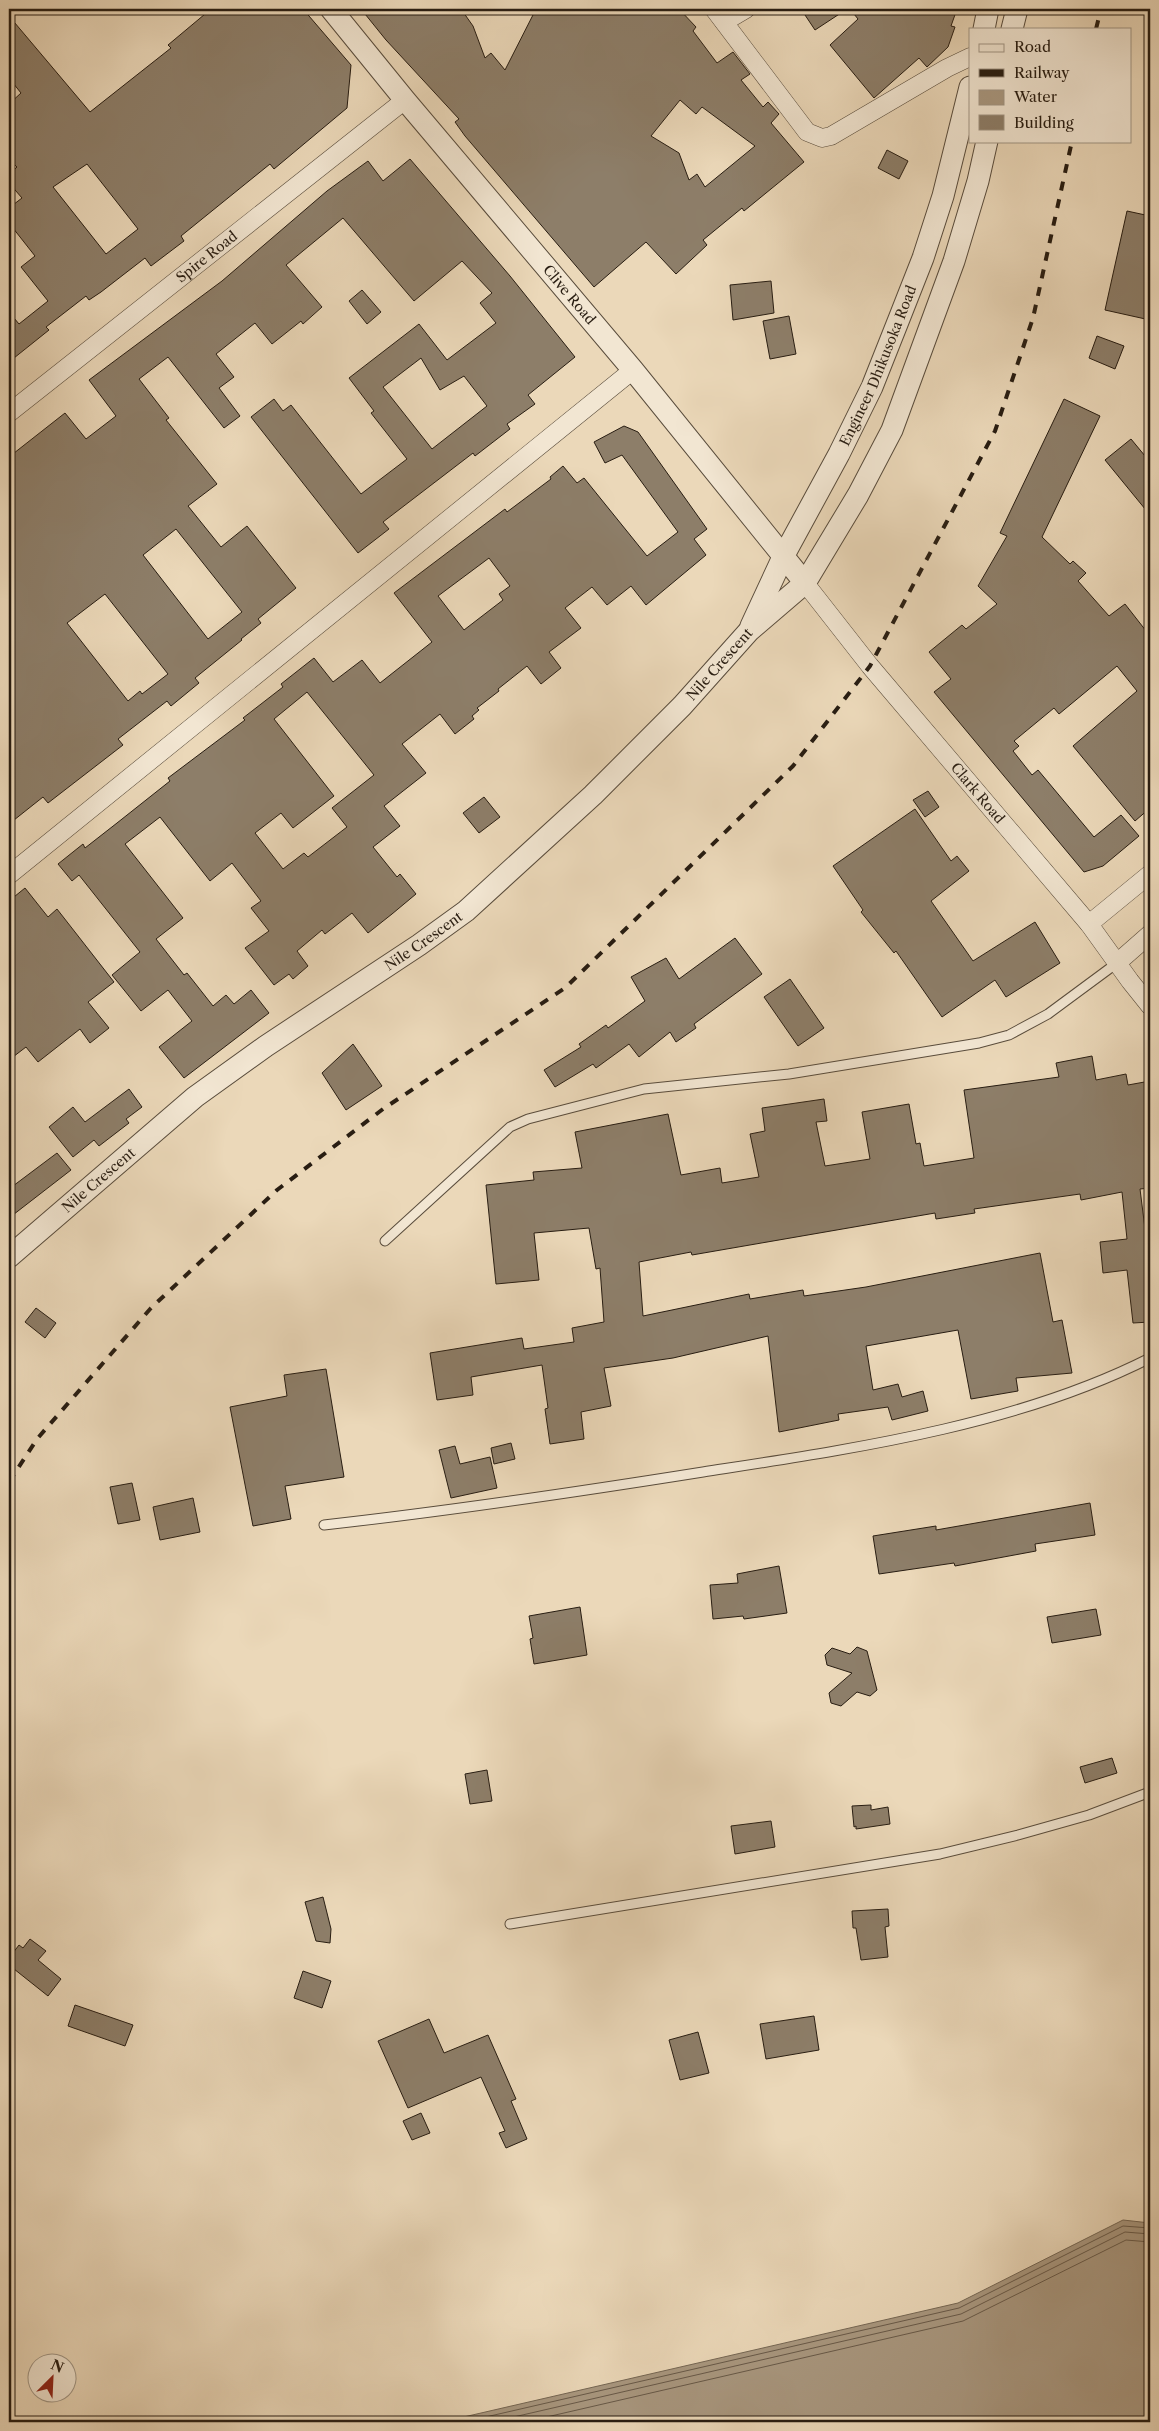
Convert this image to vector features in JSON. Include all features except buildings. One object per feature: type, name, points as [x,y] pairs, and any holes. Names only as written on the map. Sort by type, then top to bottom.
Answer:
[{"type":"street","name":"Clive Road","points":[[331,9],[405,100],[633,370],[782,557],[805,583]]},
{"type":"street","points":[[746,9],[719,15],[807,132],[822,138],[831,136],[946,68],[969,57]]},
{"type":"street","points":[[984,28],[988,9]]},
{"type":"street","points":[[1012,28],[1017,9]]},
{"type":"street","name":"Engineer Dhikusoka Road","points":[[749,631],[782,557],[839,454],[872,387],[900,319],[923,258],[943,196],[969,90]]},
{"type":"street","name":"Spire Road","points":[[9,413],[405,100]]},
{"type":"street","points":[[805,583],[858,495],[892,430],[954,261],[978,181],[987,142]]},
{"type":"street","points":[[9,875],[633,370]]},
{"type":"street","name":"Nile Crescent","points":[[9,1257],[196,1097],[266,1046],[419,945],[466,911],[593,795],[682,706],[749,631],[805,583]]},
{"type":"street","name":"Clark Road","points":[[805,583],[870,666],[1089,924],[1150,1006]]},
{"type":"street","points":[[1089,924],[1150,874]]},
{"type":"street","points":[[1117,963],[1150,934]]},
{"type":"lane","points":[[385,1241],[510,1127],[528,1118],[644,1089],[789,1074],[979,1043],[1009,1035],[1048,1014],[1117,963]]},
{"type":"lane","points":[[324,1525],[409,1516],[817,1454],[950,1427],[1066,1394],[1150,1358]]},
{"type":"lane","points":[[510,1924],[940,1854],[1080,1817],[1150,1792]]},
{"type":"water","points":[[1123,2220],[1150,2223],[1150,2422],[442,2422],[958,2303]]},
{"type":"railway","points":[[1096,28],[1101,9]]},
{"type":"railway","points":[[9,1482],[37,1439],[151,1308],[277,1190],[383,1109],[565,988],[793,766],[870,666],[995,431],[1033,318],[1072,142]]}]
